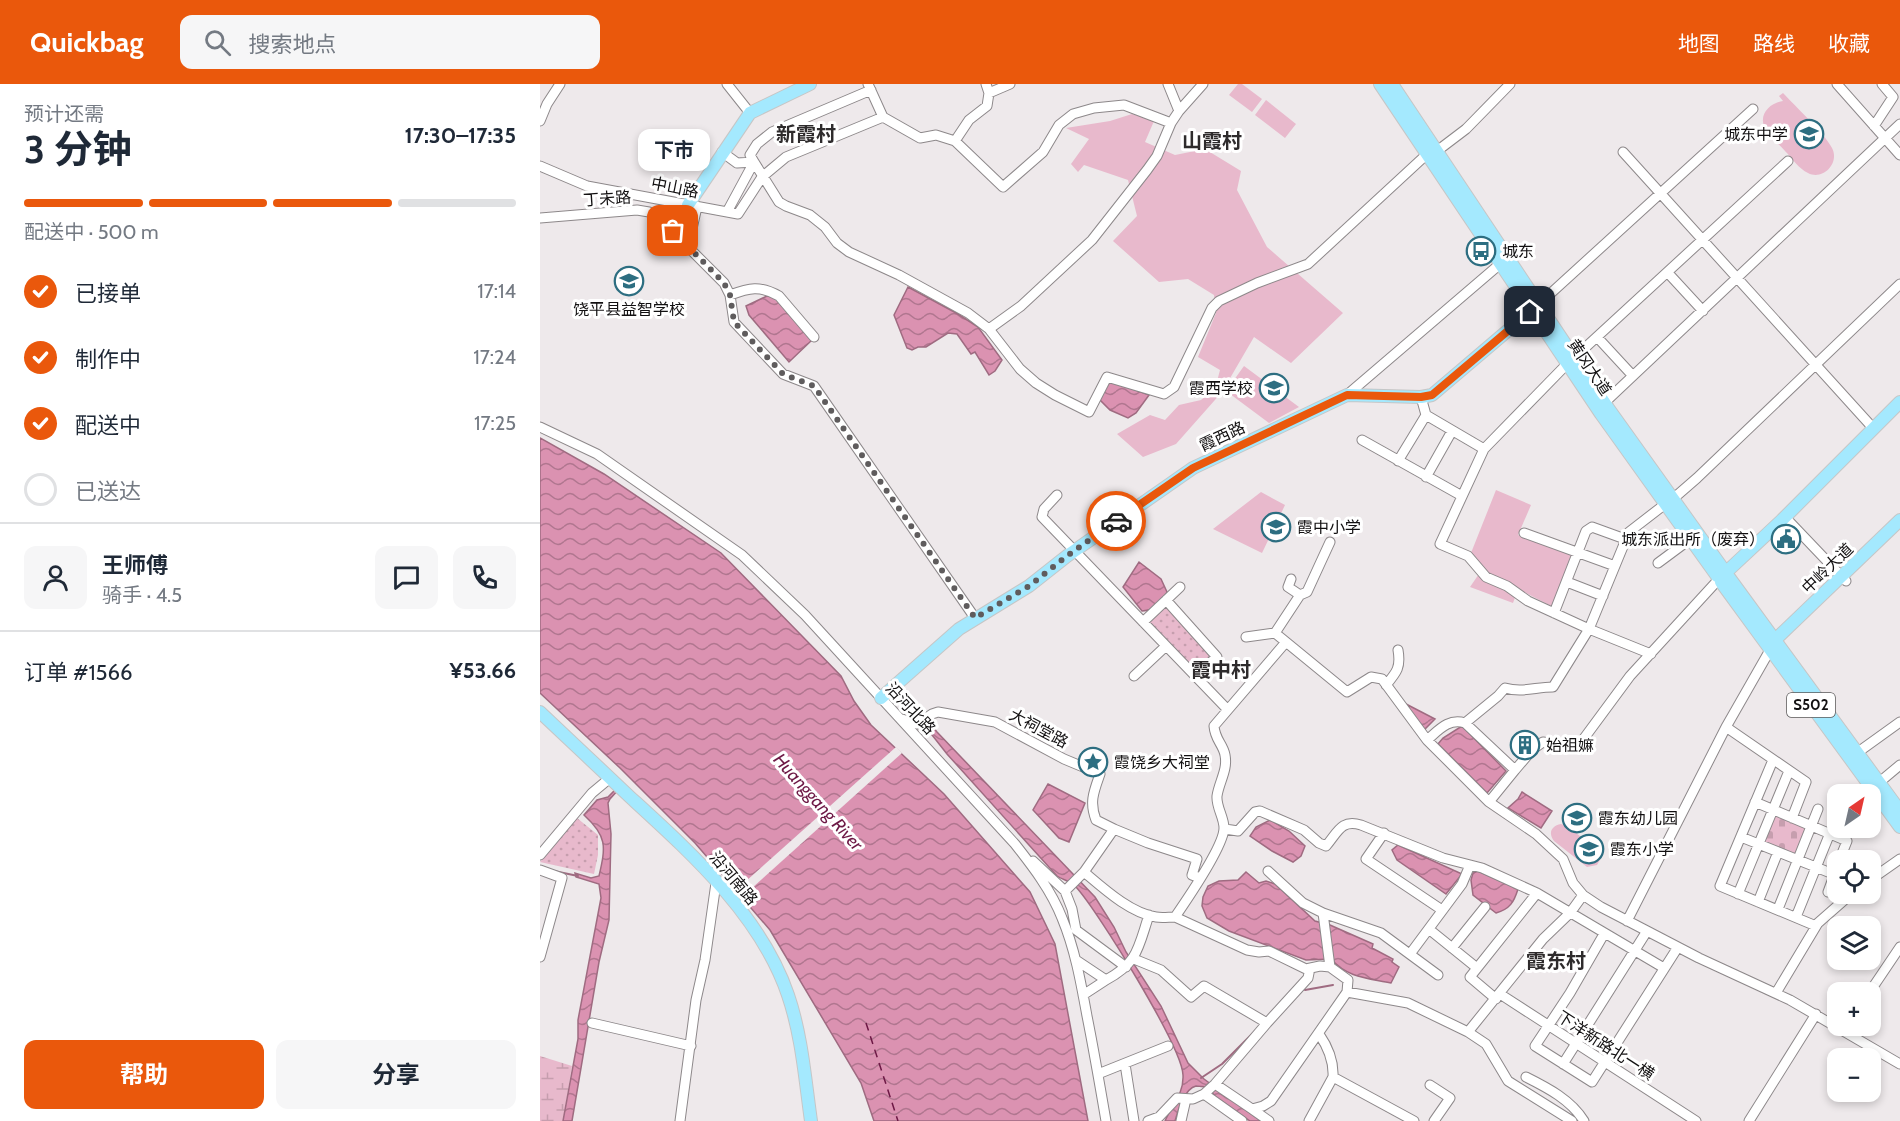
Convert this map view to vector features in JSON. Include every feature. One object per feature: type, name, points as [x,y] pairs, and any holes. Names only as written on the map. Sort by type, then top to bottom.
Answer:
[{"type":"main road","points":[[692,206],[722,153],[750,113],[810,84]]},
{"type":"main road","name":"黄冈大道","points":[[1380,84],[1601,414],[1722,578],[1900,827]]},
{"type":"main road","name":"黄冈大道","points":[[1392,84],[1722,578],[1900,811]]},
{"type":"main road","points":[[1421,397],[1432,395],[1539,304]]},
{"type":"main road","name":"霞西路","points":[[881,698],[959,629],[1029,586],[1074,550],[1193,468],[1347,395],[1421,397]]},
{"type":"main road","points":[[1722,578],[1900,402]]},
{"type":"main road","name":"中岭大道","points":[[1776,645],[1900,520]]},
{"type":"main road","name":"中岭大道","points":[[1844,579],[1900,529]]},
{"type":"main road","name":"沿河南路","points":[[540,712],[699,861],[747,919],[771,955],[788,994],[800,1036],[811,1121]]},
{"type":"street","points":[[540,121],[560,84]]},
{"type":"street","points":[[727,84],[750,113]]},
{"type":"street","points":[[955,141],[969,120],[987,106],[987,88],[1010,84]]},
{"type":"street","points":[[1168,84],[1179,111]]},
{"type":"street","points":[[989,329],[1021,306],[1092,240],[1157,156],[1171,123],[1203,84]]},
{"type":"street","points":[[1437,151],[1466,129],[1510,84]]},
{"type":"street","points":[[1837,84],[1900,154]]},
{"type":"street","points":[[1882,84],[1897,94]]},
{"type":"street","points":[[1894,84],[1897,94]]},
{"type":"street","points":[[1171,123],[1124,105],[1094,108],[1073,114],[1059,125],[1042,152],[1003,187],[955,141],[936,135],[920,138],[883,117],[869,87],[772,132],[758,144],[750,155],[779,202],[810,215],[849,252],[946,299],[989,329],[1020,369],[1036,383],[1055,396],[1089,412],[1107,376],[1164,394],[1174,387],[1212,308],[1220,301],[1257,283],[1308,264],[1426,155]]},
{"type":"street","points":[[1874,126],[1897,94]]},
{"type":"street","points":[[1539,304],[1753,109]]},
{"type":"street","points":[[762,177],[786,157],[883,117]]},
{"type":"street","points":[[1597,409],[1900,124]]},
{"type":"street","points":[[1623,152],[1873,428]]},
{"type":"street","points":[[722,153],[737,163],[754,162]]},
{"type":"street","points":[[1575,357],[1788,161]]},
{"type":"street","points":[[726,212],[754,162]]},
{"type":"street","name":"中山路","points":[[540,166],[587,186],[738,214],[762,177]]},
{"type":"street","points":[[688,246],[692,206]]},
{"type":"street","name":"丁未路","points":[[540,218],[637,210],[648,212],[661,220],[724,283],[730,295],[734,322],[783,374],[814,386],[975,618]]},
{"type":"street","points":[[1347,395],[1500,264]]},
{"type":"street","points":[[1668,273],[1703,311]]},
{"type":"street","points":[[1674,498],[1900,284]]},
{"type":"street","points":[[730,295],[750,288],[774,293],[814,337]]},
{"type":"street","points":[[1597,337],[1633,376]]},
{"type":"street","points":[[1566,365],[1484,449],[1440,543],[1468,556],[1486,577],[1507,586],[1528,601],[1651,654]]},
{"type":"street","points":[[1421,397],[1426,416],[1484,449]]},
{"type":"street","points":[[1398,461],[1426,416]]},
{"type":"street","name":"沿河北路","points":[[540,427],[597,454],[742,555],[805,615],[1015,844],[1034,868],[1062,917],[1076,960],[1106,1121]]},
{"type":"street","points":[[1426,477],[1452,431]]},
{"type":"street","points":[[1362,440],[1462,496]]},
{"type":"street","points":[[1058,495],[1044,509],[1042,517],[1227,709]]},
{"type":"street","points":[[1465,723],[1505,688],[1526,692],[1535,687],[1553,687],[1589,629],[1629,532],[1664,505]]},
{"type":"street","points":[[1785,517],[1844,579]]},
{"type":"street","points":[[1554,613],[1586,531],[1592,527],[1625,539]]},
{"type":"street","points":[[1524,533],[1615,566]]},
{"type":"street","points":[[1658,563],[1689,540]]},
{"type":"street","points":[[1246,638],[1275,633],[1300,595],[1307,592],[1330,542]]},
{"type":"street","points":[[1490,802],[1533,749],[1543,742],[1559,745],[1582,741],[1623,685],[1722,578]]},
{"type":"street","points":[[1291,579],[1288,587],[1300,595]]},
{"type":"street","points":[[1567,582],[1603,596]]},
{"type":"street","points":[[1143,622],[1180,587]]},
{"type":"street","points":[[1166,600],[1217,657],[1195,676]]},
{"type":"street","points":[[1275,633],[1347,692],[1371,677],[1382,679],[1427,740],[1490,802],[1536,834],[1563,859],[1573,884],[1583,895],[1601,907],[1678,947],[1827,1019]]},
{"type":"street","points":[[1175,917],[1215,852],[1225,829],[1217,797],[1226,762],[1225,753],[1215,736],[1214,726],[1286,642]]},
{"type":"street","points":[[1627,921],[1726,727],[1776,645]]},
{"type":"street","points":[[1134,676],[1166,646]]},
{"type":"street","points":[[1386,685],[1398,667],[1400,661],[1398,650]]},
{"type":"street","name":"大祠堂路","points":[[900,718],[917,724],[938,712],[995,722],[1064,759],[1100,774],[1091,801],[1092,810],[1096,820],[1114,829]]},
{"type":"street","points":[[1427,740],[1448,722],[1465,723],[1515,770]]},
{"type":"street","points":[[1861,750],[1900,722]]},
{"type":"street","points":[[1726,727],[1806,782],[1792,818]]},
{"type":"street","points":[[1773,760],[1720,886],[1816,926]]},
{"type":"street","points":[[1882,780],[1900,765]]},
{"type":"street","points":[[1738,894],[1789,771]]},
{"type":"street","points":[[540,855],[592,793],[610,778]]},
{"type":"street","points":[[1755,802],[1827,833]]},
{"type":"street","points":[[1778,909],[1818,809]]},
{"type":"street","points":[[1225,829],[1238,831],[1255,812],[1260,811],[1304,830],[1326,846],[1344,824],[1351,822],[1443,858],[1482,868],[1537,893],[1664,968]]},
{"type":"street","points":[[1200,878],[1192,875],[1197,859],[1114,829],[1075,882],[1072,909],[1076,930],[1130,963],[1161,970],[1191,997],[1204,986],[1267,1023]]},
{"type":"street","points":[[1384,833],[1366,859],[1442,910]]},
{"type":"street","points":[[1741,837],[1815,868],[1827,870]]},
{"type":"street","points":[[1796,917],[1828,838]]},
{"type":"street","points":[[1840,838],[1847,841],[1843,850]]},
{"type":"street","points":[[1015,844],[1075,882],[1111,895],[1149,915],[1175,917],[1247,950],[1269,951],[1306,969],[1330,967],[1348,980],[1347,992],[1271,1101],[1252,1109]]},
{"type":"street","points":[[1758,902],[1778,852]]},
{"type":"street","points":[[1881,872],[1900,859]]},
{"type":"street","points":[[1410,954],[1462,884],[1470,865]]},
{"type":"street","points":[[540,870],[562,878],[540,957]]},
{"type":"street","points":[[1268,871],[1303,903],[1323,913],[1381,933],[1438,975]]},
{"type":"street","points":[[680,1121],[696,1000],[705,960],[716,883]]},
{"type":"street","points":[[1430,930],[1477,968],[1537,893]]},
{"type":"street","points":[[1468,1032],[1543,939],[1570,913],[1583,895]]},
{"type":"street","points":[[1776,993],[1816,926],[1840,904]]},
{"type":"street","points":[[1452,948],[1485,907]]},
{"type":"street","points":[[1323,913],[1330,967]]},
{"type":"street","points":[[1083,995],[1130,963],[1149,915]]},
{"type":"street","points":[[1563,1064],[1647,931]]},
{"type":"street","points":[[1604,934],[1570,993],[1534,1046],[1593,1082],[1678,947]]},
{"type":"street","points":[[1876,982],[1900,947]]},
{"type":"street","points":[[1076,960],[1106,980]]},
{"type":"street","points":[[1148,1121],[1159,1117],[1181,1099],[1204,1094],[1215,1084],[1308,978],[1310,968]]},
{"type":"street","name":"下洋新路北一横","points":[[1477,968],[1470,977],[1498,997],[1548,1026],[1696,1121]]},
{"type":"street","points":[[1347,992],[1408,1003],[1468,1032],[1486,1044],[1508,1082],[1572,1121]]},
{"type":"street","points":[[1749,1121],[1816,1014]]},
{"type":"street","points":[[592,1023],[691,1046]]},
{"type":"street","points":[[1309,1121],[1333,1077],[1334,1066],[1327,1046],[1319,1034]]},
{"type":"street","points":[[1857,1036],[1900,1065]]},
{"type":"street","points":[[1098,1074],[1168,1046]]},
{"type":"street","points":[[1125,1064],[1134,1121]]},
{"type":"street","points":[[1333,1077],[1414,1121]]},
{"type":"street","points":[[1526,1077],[1555,1093],[1578,1112],[1584,1121]]},
{"type":"street","points":[[1215,1084],[1269,1121]]},
{"type":"street","points":[[1430,1085],[1450,1098],[1434,1121]]},
{"type":"street","points":[[1204,1094],[1242,1121]]},
{"type":"street","points":[[1181,1099],[1181,1121]]},
{"type":"green space","points":[[1238,84],[1242,84],[1262,99],[1252,112],[1229,95]]},
{"type":"green space","points":[[1783,93],[1817,128],[1832,148],[1834,159],[1832,165],[1824,173],[1814,175],[1805,171],[1766,130],[1764,115],[1773,104],[1783,101],[1779,96]]},
{"type":"green space","points":[[1266,100],[1296,124],[1285,138],[1255,115]]},
{"type":"green space","points":[[1132,114],[1154,121],[1145,142],[1175,155],[1205,149],[1241,171],[1237,190],[1267,247],[1343,313],[1291,363],[1254,337],[1222,392],[1176,444],[1143,457],[1117,434],[1150,415],[1165,420],[1179,405],[1201,400],[1215,389],[1220,370],[1198,357],[1216,313],[1214,295],[1188,279],[1159,282],[1113,241],[1137,216],[1128,180],[1084,165],[1078,172],[1071,164],[1089,139],[1066,128],[1110,121]]},
{"type":"green space","points":[[1244,366],[1299,407],[1269,423],[1226,391]]},
{"type":"green space","points":[[1496,490],[1531,505],[1518,535],[1573,554],[1553,607],[1518,589],[1513,603],[1470,587],[1483,568],[1471,553]]},
{"type":"green space","points":[[1261,492],[1285,505],[1262,553],[1213,529]]},
{"type":"green space","points":[[1167,606],[1213,657],[1196,673],[1148,622]]},
{"type":"green space","points":[[1772,810],[1811,826],[1798,860],[1758,845]]},
{"type":"green space","points":[[577,818],[598,835],[598,855],[594,874],[540,862]]},
{"type":"green space","points":[[1561,824],[1567,826],[1598,850],[1601,858],[1597,865],[1587,867],[1554,841],[1551,835],[1552,830]]},
{"type":"green space","points":[[540,1056],[572,1066],[563,1121],[540,1121]]},
{"type":"water","points":[[908,287],[978,327],[1002,360],[995,371],[989,375],[975,352],[971,354],[957,334],[948,333],[926,347],[912,350],[907,348],[894,315]]},
{"type":"water","points":[[767,296],[775,297],[812,340],[789,362],[749,315],[746,306]]},
{"type":"water","points":[[1111,381],[1149,395],[1136,413],[1128,418],[1110,410],[1100,400],[1107,383]]},
{"type":"water","name":"Huanggang River","points":[[540,438],[604,474],[721,553],[841,676],[854,701],[871,725],[944,794],[1030,892],[1055,944],[1088,1121],[874,1121],[861,1083],[770,930],[695,843],[540,693]]},
{"type":"water","points":[[1139,562],[1161,579],[1167,592],[1158,606],[1142,611],[1123,587]]},
{"type":"water","points":[[910,699],[937,732],[1095,897],[1114,927],[1126,952],[1161,1006],[1188,1063],[1204,1079],[1261,1121],[1250,1121],[1215,1096],[1207,1087],[1196,1086],[1185,1096],[1175,1121],[1165,1121],[1180,1094],[1183,1075],[1169,1037],[1137,979],[1076,887],[1057,876],[947,754],[906,702]]},
{"type":"water","points":[[1406,704],[1435,719],[1424,730]]},
{"type":"water","points":[[1462,726],[1506,771],[1487,793],[1438,744]]},
{"type":"water","points":[[1048,784],[1085,803],[1069,842],[1059,838],[1033,810]]},
{"type":"water","points":[[617,788],[619,789],[608,803],[611,834],[609,920],[599,962],[572,1121],[563,1121],[578,1039],[578,1020],[601,898],[599,884],[576,877],[575,873],[591,878],[599,876],[603,857],[601,836],[592,822],[584,815],[597,800],[608,797]]},
{"type":"water","points":[[1522,792],[1552,811],[1541,828],[1508,808]]},
{"type":"water","points":[[1270,820],[1289,831],[1305,846],[1301,856],[1293,862],[1250,836],[1256,827]]},
{"type":"water","points":[[1398,845],[1462,874],[1446,894],[1397,860],[1392,850]]},
{"type":"water","points":[[1478,871],[1518,889],[1508,907],[1496,913],[1473,895],[1471,880],[1473,873]]},
{"type":"water","points":[[1246,872],[1259,883],[1266,881],[1275,884],[1315,921],[1330,925],[1373,944],[1372,948],[1393,959],[1392,962],[1399,967],[1391,983],[1351,974],[1331,959],[1306,960],[1229,931],[1207,918],[1202,906],[1208,886],[1219,881],[1238,880]]},
{"type":"pier","points":[[896,747],[902,753],[742,897],[736,890]]},
{"type":"waterway","points":[[554,871],[578,876]]},
{"type":"waterway","points":[[1305,990],[1333,985]]},
{"type":"waterway","points":[[1201,1078],[1222,1064],[1255,1031]]},
{"type":"ferry route","points":[[866,1023],[898,1121]]},
{"type":"way so far","points":[[673,231],[724,283],[730,295],[734,322],[783,374],[814,386],[975,618],[1029,586],[1116,521]]},
{"type":"place","name":"城东中学","points":[[1809,134]]},
{"type":"place","name":"下市","points":[[673,231]]},
{"type":"place","name":"城东","points":[[1481,251]]},
{"type":"place","name":"饶平县益智学校","points":[[629,281]]},
{"type":"place","name":"霞西学校","points":[[1274,388]]},
{"type":"place","name":"霞中小学","points":[[1276,527]]},
{"type":"place","name":"城东派出所（废弃）","points":[[1786,539]]},
{"type":"place","name":"始祖嫲","points":[[1525,745]]},
{"type":"place","name":"霞饶乡大祠堂","points":[[1093,762]]},
{"type":"place","name":"霞东幼儿园","points":[[1577,818]]},
{"type":"place","name":"霞东小学","points":[[1589,849]]},
{"type":"district","name":"新霞村","points":[[806,134]]},
{"type":"district","name":"山霞村","points":[[1212,141]]},
{"type":"district","name":"霞中村","points":[[1221,670]]},
{"type":"district","name":"霞东村","points":[[1556,961]]},
{"type":"route","points":[[1116,521],[1193,468],[1347,395],[1421,397],[1432,395],[1530,312]]}]
